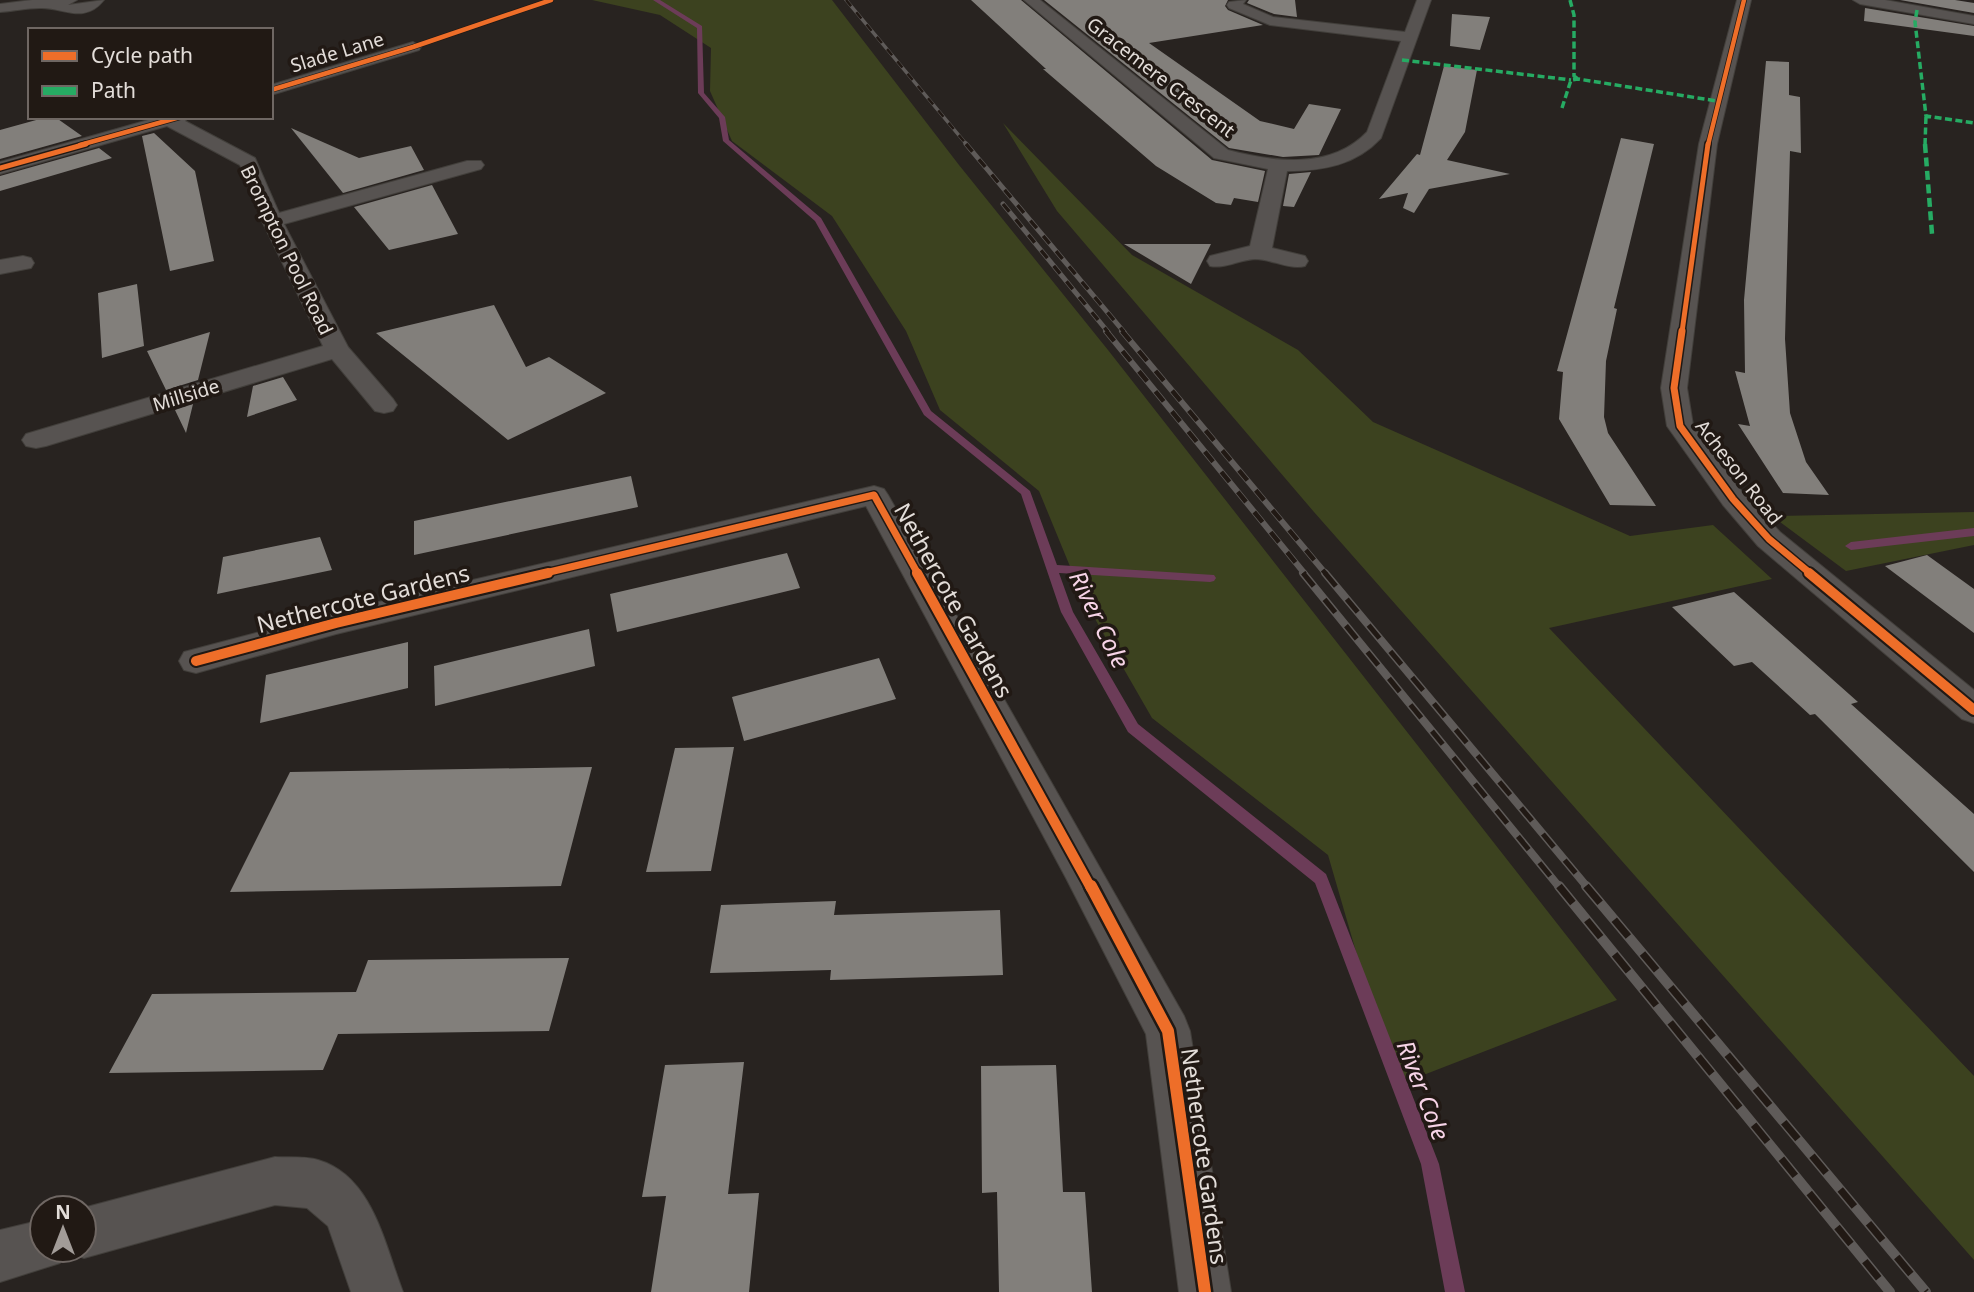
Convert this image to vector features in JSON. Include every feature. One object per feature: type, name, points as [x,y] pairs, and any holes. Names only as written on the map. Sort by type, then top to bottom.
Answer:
[{"type":"street","points":[[0,8],[70,0]]},
{"type":"street","points":[[47,3],[54,7],[73,9],[91,5],[97,0]]},
{"type":"street","name":"Gracemere Crescent","points":[[1031,0],[1221,153],[1259,163],[1279,164],[1333,162],[1367,147],[1375,134],[1424,0]]},
{"type":"street","points":[[1238,0],[1234,5],[1270,21],[1410,37]]},
{"type":"street","name":"Acheson Road","points":[[1744,0],[1708,144],[1674,388],[1680,426],[1732,499],[1769,539],[1974,709]]},
{"type":"street","points":[[1860,0],[1974,20]]},
{"type":"street","name":"Slade Lane","points":[[273,89],[414,47]]},
{"type":"street","points":[[0,168],[174,119]]},
{"type":"street","name":"Brompton Pool Road","points":[[174,119],[248,162],[272,221],[337,350],[384,405]]},
{"type":"street","points":[[94,122],[119,134]]},
{"type":"street","points":[[1260,251],[1279,164]]},
{"type":"street","points":[[272,221],[474,165]]},
{"type":"street","points":[[1218,261],[1237,253],[1260,251],[1297,261]]},
{"type":"street","points":[[0,267],[23,263]]},
{"type":"street","name":"Millside","points":[[36,440],[337,350]]},
{"type":"street","name":"Nethercote Gardens","points":[[197,660],[336,623],[874,495],[1074,854],[1168,1031],[1205,1292]]},
{"type":"street","points":[[98,1229],[275,1181],[317,1184],[346,1210],[377,1292]]},
{"type":"street","points":[[0,1256],[28,1249]]},
{"type":"green space","points":[[592,0],[832,0],[1617,1000],[1395,1086],[1328,855],[1152,718],[1083,598],[1039,491],[940,410],[906,331],[832,216],[732,141],[710,91],[711,48],[660,15]]},
{"type":"green space","points":[[1003,123],[1132,255],[1298,350],[1373,422],[1630,536],[1713,525],[1772,579],[1549,628],[1974,1076],[1974,1260],[1314,512],[1057,211]]},
{"type":"green space","points":[[1974,512],[1974,545],[1846,571],[1772,516]]},
{"type":"building","points":[[971,0],[1021,0],[1212,160],[1265,171],[1258,202],[1234,198],[1231,205],[1216,203],[1156,166],[1043,69],[1046,69]]},
{"type":"building","points":[[1044,0],[1228,0],[1225,6],[1228,10],[1263,25],[1149,43],[1260,121],[1294,129],[1309,104],[1341,109],[1319,155],[1283,157],[1229,148]]},
{"type":"building","points":[[1249,0],[1295,0],[1297,17],[1274,14],[1247,3]]},
{"type":"building","points":[[1900,0],[1955,0],[1974,3],[1974,13]]},
{"type":"building","points":[[1865,8],[1974,26],[1974,36],[1864,21]]},
{"type":"building","points":[[1452,14],[1490,17],[1480,50],[1450,46]]},
{"type":"building","points":[[1766,61],[1789,62],[1789,95],[1800,97],[1801,153],[1790,151],[1785,339],[1790,413],[1806,462],[1829,495],[1783,493],[1738,424],[1750,426],[1735,371],[1745,373],[1744,300]]},
{"type":"building","points":[[1444,66],[1477,70],[1465,132],[1447,160],[1510,174],[1429,189],[1414,213],[1403,208],[1408,193],[1379,199],[1417,154],[1420,155]]},
{"type":"building","points":[[40,119],[58,119],[82,136],[0,159],[0,130]]},
{"type":"building","points":[[291,128],[359,158],[411,146],[424,170],[343,193]]},
{"type":"building","points":[[154,133],[195,171],[214,261],[170,271],[142,136]]},
{"type":"building","points":[[1621,138],[1654,144],[1614,308],[1617,309],[1606,361],[1604,417],[1608,433],[1656,506],[1610,505],[1559,419],[1563,372],[1557,371]]},
{"type":"building","points":[[99,148],[112,158],[0,191],[0,176]]},
{"type":"building","points":[[1311,172],[1294,207],[1283,206],[1289,174]]},
{"type":"building","points":[[432,185],[458,234],[389,250],[354,207]]},
{"type":"building","points":[[1124,244],[1211,244],[1191,284]]},
{"type":"building","points":[[137,284],[144,346],[102,358],[98,293]]},
{"type":"building","points":[[494,305],[526,367],[549,357],[606,393],[508,440],[376,333]]},
{"type":"building","points":[[210,332],[198,380],[166,390],[147,351]]},
{"type":"building","points":[[283,377],[297,400],[247,417],[253,386]]},
{"type":"building","points":[[193,404],[186,433],[175,410]]},
{"type":"building","points":[[631,476],[638,507],[414,555],[414,521]]},
{"type":"building","points":[[320,537],[332,570],[217,594],[223,557]]},
{"type":"building","points":[[787,553],[800,588],[617,632],[610,594]]},
{"type":"building","points":[[1927,555],[1974,589],[1974,633],[1885,566]]},
{"type":"building","points":[[1734,592],[1858,702],[1851,704],[1974,814],[1974,872],[1815,714],[1810,715],[1752,662],[1734,666],[1672,607]]},
{"type":"building","points":[[589,629],[595,666],[435,706],[434,666]]},
{"type":"building","points":[[408,642],[408,688],[260,723],[266,675]]},
{"type":"building","points":[[879,658],[896,699],[744,741],[732,697]]},
{"type":"building","points":[[734,747],[711,871],[646,872],[675,748]]},
{"type":"building","points":[[592,767],[561,886],[230,892],[290,772]]},
{"type":"building","points":[[836,901],[834,915],[1000,910],[1003,975],[830,980],[831,970],[710,973],[721,905]]},
{"type":"building","points":[[569,958],[549,1031],[338,1034],[323,1070],[109,1073],[152,994],[356,992],[368,960]]},
{"type":"building","points":[[744,1062],[728,1194],[759,1193],[749,1292],[651,1292],[666,1196],[642,1197],[665,1065]]},
{"type":"building","points":[[1056,1065],[1063,1192],[1085,1192],[1092,1292],[999,1292],[997,1192],[982,1193],[981,1066]]},
{"type":"waterway","name":"River Cole","points":[[656,0],[700,27],[701,93],[722,117],[726,141],[818,220],[927,413],[1026,493],[1052,569]]},
{"type":"waterway","points":[[1851,546],[1974,532]]},
{"type":"waterway","points":[[1052,569],[1210,578]]},
{"type":"waterway","name":"River Cole","points":[[1052,569],[1067,612],[1133,728],[1321,879],[1430,1164],[1455,1292]]},
{"type":"railway","points":[[846,0],[967,145]]},
{"type":"railway","points":[[966,144],[1124,332]]},
{"type":"railway","points":[[1003,204],[1108,332]]},
{"type":"railway","points":[[1106,331],[1305,574]]},
{"type":"railway","points":[[1122,331],[1326,574]]},
{"type":"railway","points":[[1303,573],[1560,888]]},
{"type":"railway","points":[[1325,573],[1588,888]]},
{"type":"railway","points":[[1559,886],[1890,1292]]},
{"type":"railway","points":[[1586,886],[1926,1292]]},
{"type":"marked path","points":[[1570,0],[1574,15],[1574,76],[1578,79]]},
{"type":"marked path","points":[[1917,10],[1915,22],[1926,116],[1974,123]]},
{"type":"marked path","points":[[1402,60],[1571,80]]},
{"type":"marked path","points":[[1562,108],[1571,80],[1578,79],[1717,101]]},
{"type":"marked path","points":[[1926,116],[1925,139],[1932,234]]},
{"type":"cycle path","points":[[273,89],[413,47],[551,0]]},
{"type":"cycle path","points":[[1744,0],[1708,144],[1674,388],[1680,426],[1733,499],[1769,539],[1974,710]]},
{"type":"cycle path","points":[[0,168],[173,119]]},
{"type":"cycle path","points":[[196,661],[336,623],[874,495],[1080,866],[1168,1031],[1205,1292]]}]
